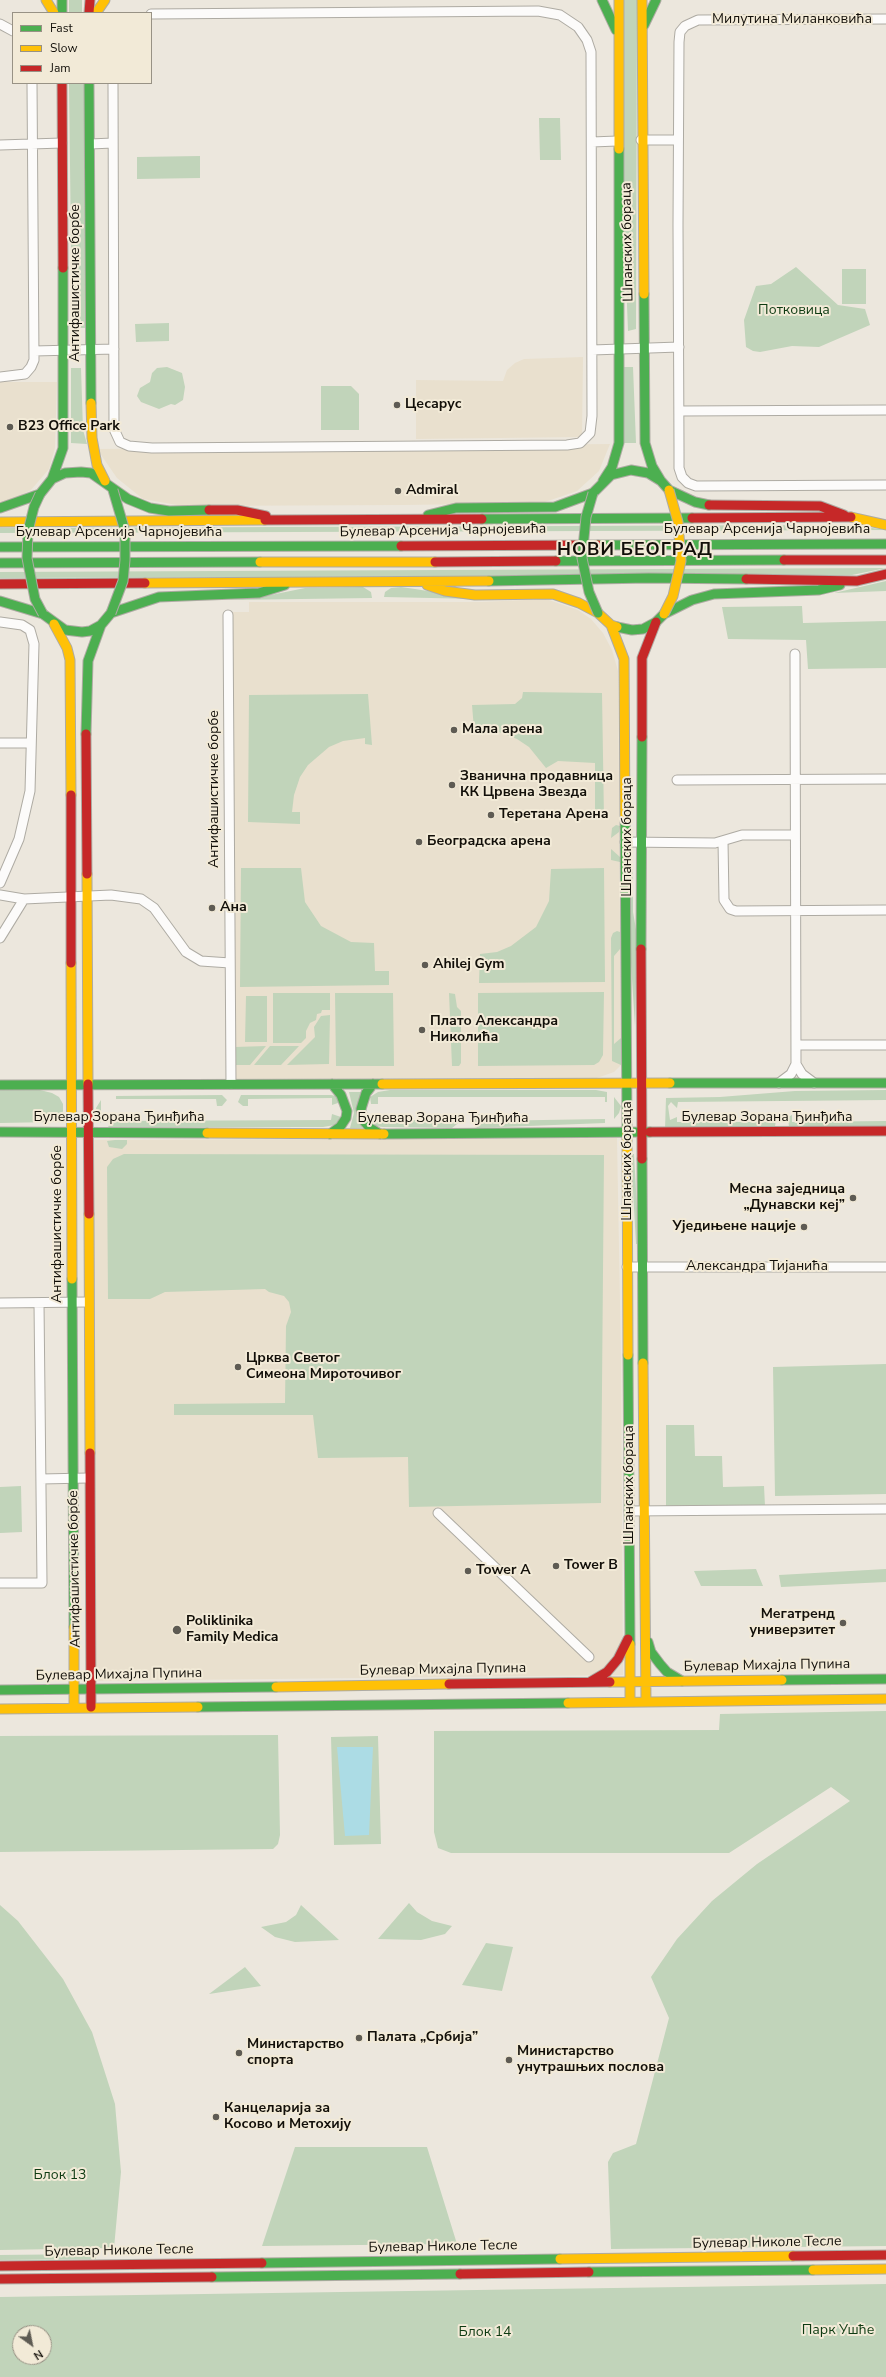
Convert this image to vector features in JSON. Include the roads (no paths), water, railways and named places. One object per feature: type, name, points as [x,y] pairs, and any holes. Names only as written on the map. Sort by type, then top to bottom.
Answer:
[{"type":"main road","points":[[46,0],[53,12]]},
{"type":"main road","points":[[62,0],[62,12]]},
{"type":"main road","points":[[89,12],[90,0]]},
{"type":"main road","points":[[97,12],[105,0]]},
{"type":"main road","points":[[602,0],[618,36]]},
{"type":"main road","name":"Шпанских бораца","points":[[603,481],[614,463],[619,443],[617,141],[619,0]]},
{"type":"main road","name":"Шпанских бораца","points":[[642,0],[641,140],[645,443],[650,461],[661,481]]},
{"type":"main road","points":[[642,36],[644,25],[656,0]]},
{"type":"main road","name":"Антифашистичке борбе","points":[[52,479],[63,448],[62,84]]},
{"type":"main road","name":"Антифашистичке борбе","points":[[89,84],[89,350],[93,446],[97,465],[105,481]]},
{"type":"main road","points":[[598,614],[589,592],[582,558],[586,517],[593,493],[603,481],[611,475],[631,470],[648,473],[661,481],[668,490],[675,509],[681,561],[673,596],[664,614]]},
{"type":"main road","points":[[113,490],[125,531],[123,581],[111,614],[102,624],[90,631],[75,632],[54,624],[43,614],[35,599],[30,579],[27,553],[31,519],[40,494],[52,479],[65,473],[91,473],[105,481],[113,490],[128,499],[158,510],[237,510],[286,521]]},
{"type":"main road","points":[[668,490],[695,502],[713,506],[820,506],[851,517],[886,525]]},
{"type":"main road","points":[[411,520],[456,508],[555,507],[593,493]]},
{"type":"main road","points":[[1,507],[40,494]]},
{"type":"main road","name":"Булевар Арсенија Чарнојевића","points":[[0,522],[851,517]]},
{"type":"main road","name":"Булевар Арсенија Чарнојевића","points":[[0,547],[886,544]]},
{"type":"main road","name":"Булевар Арсенија Чарнојевића","points":[[0,563],[886,560]]},
{"type":"main road","points":[[416,582],[446,591],[475,595],[553,594],[567,598],[598,614],[611,624],[622,629],[637,630],[656,622],[664,614],[692,600],[714,594],[819,590],[886,574]]},
{"type":"main road","points":[[0,584],[416,582],[649,578],[857,581]]},
{"type":"main road","points":[[111,614],[159,597],[259,594],[291,582]]},
{"type":"main road","points":[[0,600],[43,614]]},
{"type":"main road","name":"Шпанских бораца","points":[[646,1701],[642,1133],[642,658],[656,622]]},
{"type":"main road","name":"Антифашистичке борбе","points":[[54,624],[67,648],[70,660],[74,1707]]},
{"type":"main road","name":"Антифашистичке борбе","points":[[91,1707],[88,1478],[88,896],[86,724],[88,661],[102,624]]},
{"type":"main road","name":"Шпанских бораца","points":[[611,624],[624,659],[630,1702]]},
{"type":"main road","points":[[0,1085],[886,1083]]},
{"type":"main road","points":[[330,1134],[340,1127],[346,1118],[347,1110],[341,1095],[332,1084]]},
{"type":"main road","points":[[373,1084],[366,1093],[361,1109],[363,1120],[370,1128],[380,1134]]},
{"type":"main road","name":"Булевар Зорана Ђинђића","points":[[0,1132],[380,1134],[886,1131]]},
{"type":"main road","points":[[589,1682],[607,1672],[618,1659],[629,1634]]},
{"type":"main road","points":[[645,1635],[651,1652],[660,1664],[667,1672],[683,1681]]},
{"type":"main road","name":"Булевар Михајла Пупина","points":[[0,1690],[886,1679]]},
{"type":"main road","points":[[353,1686],[354,1705]]},
{"type":"main road","points":[[0,1709],[886,1699]]},
{"type":"main road","name":"Булевар Николе Тесле","points":[[0,2266],[886,2255]]},
{"type":"main road","name":"Булевар Николе Тесле","points":[[0,2279],[886,2269]]},
{"type":"street","points":[[113,84],[115,434],[123,444],[152,448],[577,444],[587,437],[591,429],[592,350],[592,142],[590,46],[578,27],[560,15],[538,11],[152,14]]},
{"type":"street","name":"Милутина Миланковића","points":[[678,140],[680,32],[685,26],[698,20],[886,19]]},
{"type":"street","points":[[0,24],[12,30]]},
{"type":"street","points":[[0,377],[25,374],[31,367],[34,350],[32,84]]},
{"type":"street","points":[[641,140],[678,140],[679,411],[680,468],[682,477],[688,483],[696,486],[886,485]]},
{"type":"street","points":[[592,142],[617,141]]},
{"type":"street","points":[[90,144],[113,143]]},
{"type":"street","points":[[0,145],[62,144]]},
{"type":"street","points":[[592,350],[679,347]]},
{"type":"street","points":[[34,350],[114,349]]},
{"type":"street","points":[[679,411],[886,410]]},
{"type":"street","name":"Антифашистичке борбе","points":[[228,615],[231,1084]]},
{"type":"street","points":[[0,622],[22,625],[30,630],[33,636],[30,791],[26,813],[16,845],[0,883]]},
{"type":"street","points":[[779,1083],[791,1074],[796,1064],[795,654]]},
{"type":"street","points":[[0,743],[31,744]]},
{"type":"street","points":[[677,780],[886,779]]},
{"type":"street","points":[[625,842],[723,841],[731,837],[742,835],[795,835]]},
{"type":"street","points":[[723,841],[724,900],[726,906],[736,911],[886,910]]},
{"type":"street","points":[[0,895],[24,899],[70,896],[122,896],[141,898],[154,908],[177,943],[186,952],[201,961],[230,963]]},
{"type":"street","points":[[0,938],[24,899]]},
{"type":"street","points":[[796,1045],[886,1044]]},
{"type":"street","points":[[796,1064],[802,1074],[814,1083]]},
{"type":"street","name":"Александра Тијанића","points":[[627,1267],[886,1267]]},
{"type":"street","points":[[0,1302],[88,1302]]},
{"type":"street","name":"Антифашистичке борбе","points":[[0,1583],[42,1583],[39,1303]]},
{"type":"street","name":"Антифашистичке борбе","points":[[41,1480],[88,1478]]},
{"type":"street","points":[[629,1511],[886,1510]]},
{"type":"street","points":[[438,1512],[589,1657]]},
{"type":"water","points":[[337,1747],[373,1747],[369,1835],[345,1836]]},
{"type":"place","name":"Цесарус","points":[[397,405]]},
{"type":"place","name":"B23 Office Park","points":[[10,427]]},
{"type":"place","name":"Admiral","points":[[398,491]]},
{"type":"place","name":"Мала арена","points":[[454,730]]},
{"type":"place","name":"Званична продавница КК Црвена Звезда","points":[[452,785]]},
{"type":"place","name":"Теретана Арена","points":[[491,815]]},
{"type":"place","name":"Београдска арена","points":[[419,842]]},
{"type":"place","name":"Ана","points":[[212,908]]},
{"type":"place","name":"Ahilej Gym","points":[[425,965]]},
{"type":"place","name":"Плато Александра Николића","points":[[422,1030]]},
{"type":"place","name":"Месна заједница „Дунавски кеј”","points":[[853,1198]]},
{"type":"place","name":"Уједињене нације","points":[[804,1227]]},
{"type":"place","name":"Црква Светог Симеона Мироточивог","points":[[238,1367]]},
{"type":"place","name":"Tower B","points":[[556,1566]]},
{"type":"place","name":"Tower A","points":[[468,1571]]},
{"type":"place","name":"Мегатренд универзитет","points":[[843,1623]]},
{"type":"place","name":"Poliklinika Family Medica","points":[[177,1630]]},
{"type":"place","name":"Палата „Србија”","points":[[359,2038]]},
{"type":"place","name":"Министарство спорта","points":[[239,2053]]},
{"type":"place","name":"Министарство унутрашњих послова","points":[[509,2060]]},
{"type":"place","name":"Канцеларија за Косово и Метохију","points":[[216,2117]]},
{"type":"district","name":"НОВИ БЕОГРАД","points":[[635,551]]},
{"type":"park label","name":"Потковица","points":[[794,311]]},
{"type":"park label","name":"Блок 13","points":[[60,2176]]},
{"type":"park label","name":"Парк Ушће","points":[[838,2331]]},
{"type":"park label","name":"Блок 14","points":[[485,2333]]}]
